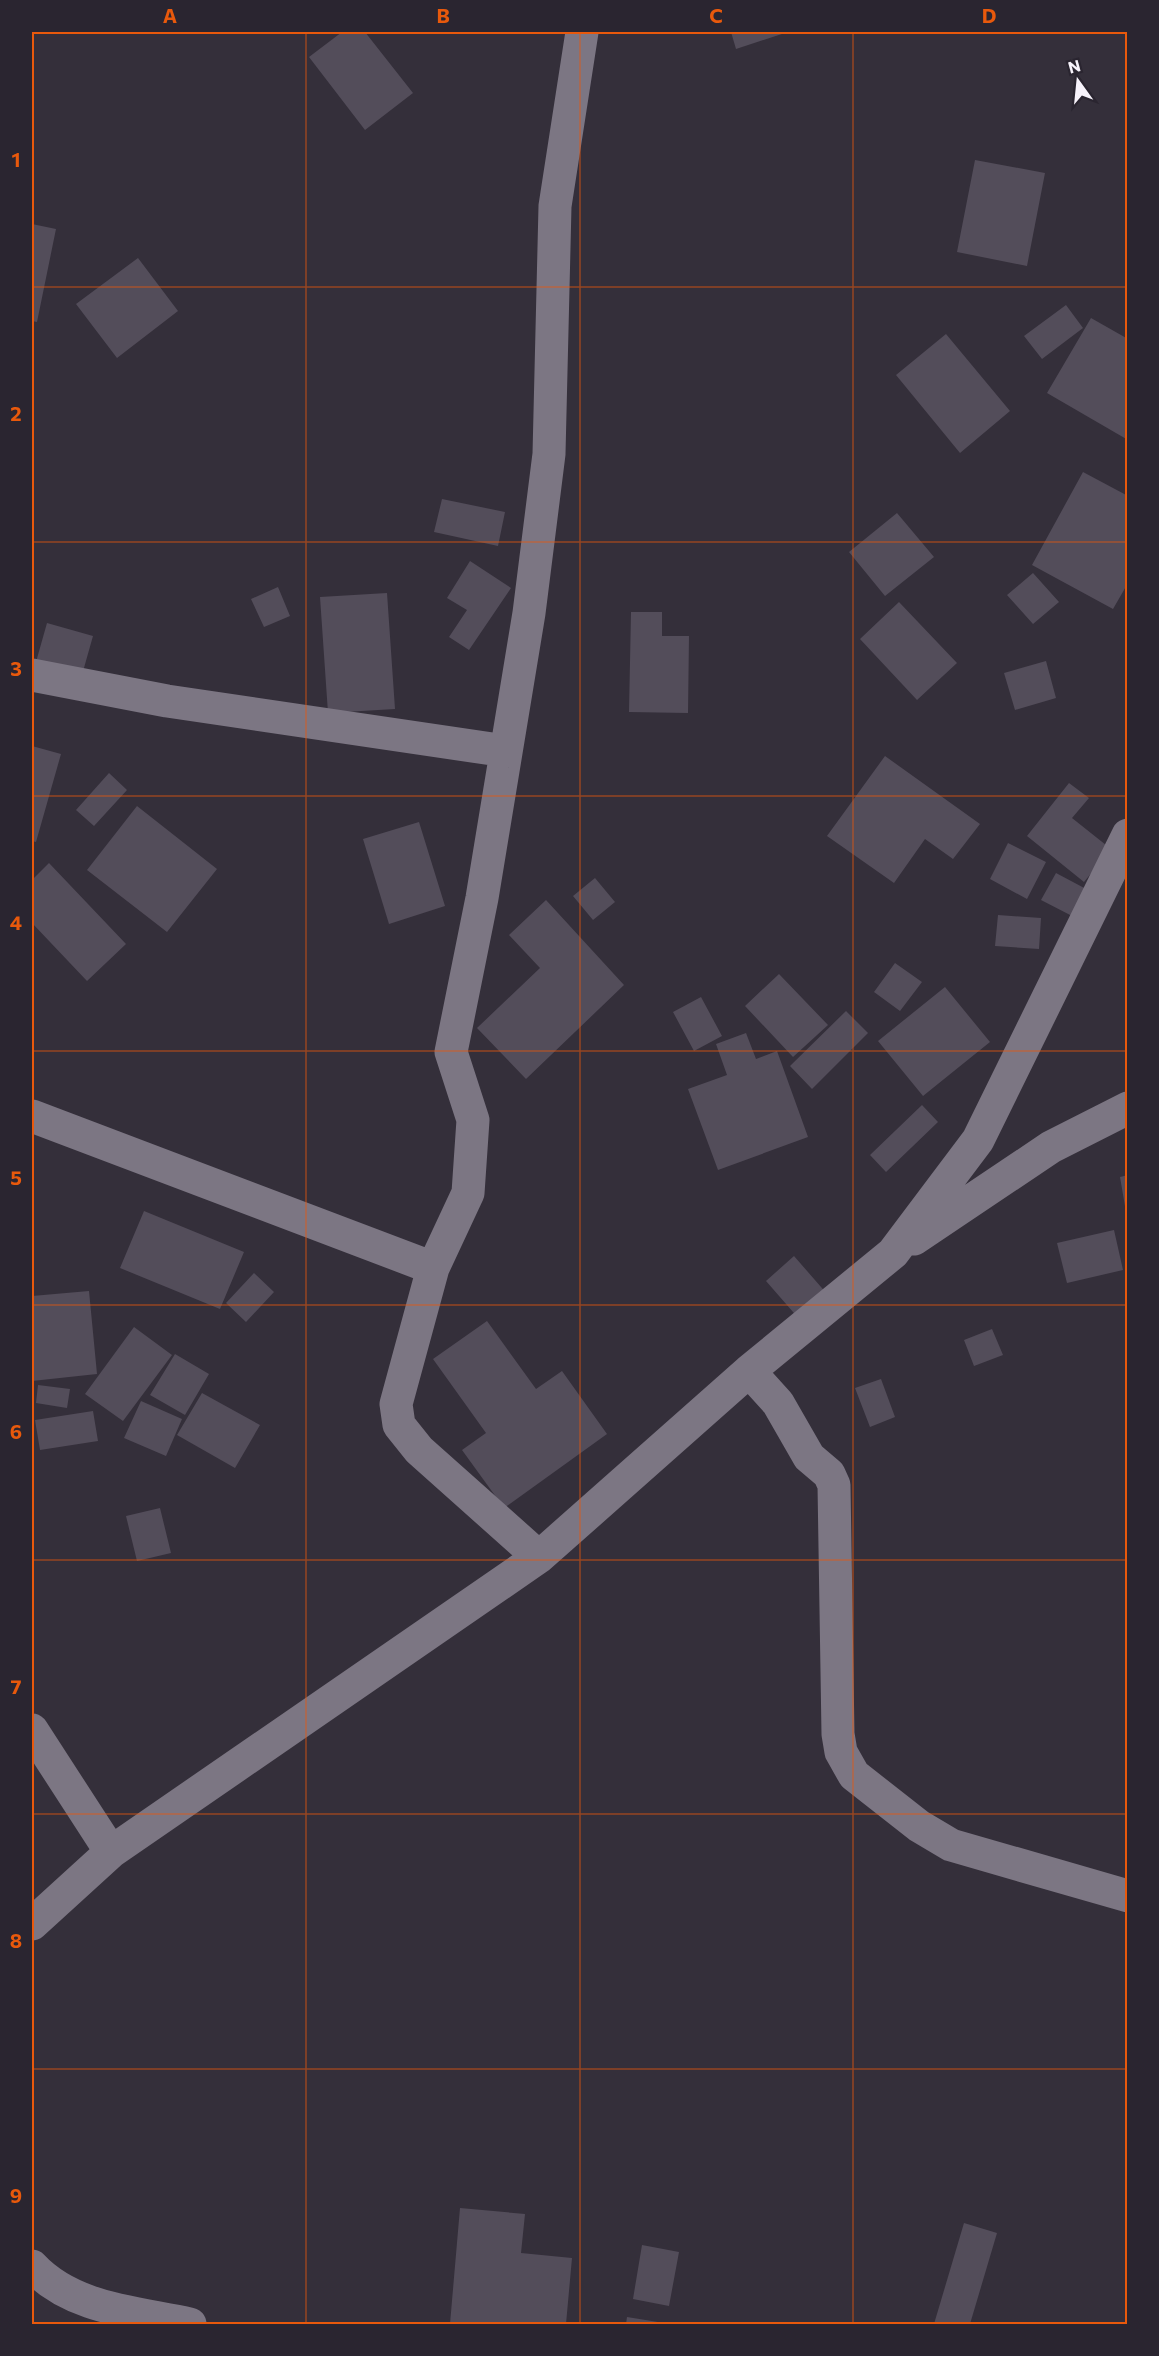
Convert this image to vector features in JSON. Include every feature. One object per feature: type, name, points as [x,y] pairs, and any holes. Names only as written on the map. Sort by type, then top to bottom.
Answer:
[{"type":"street","points":[[539,1557],[419,1450],[399,1425],[396,1404],[433,1268],[468,1193],[473,1120],[452,1052],[482,898],[529,613],[549,454],[555,206],[582,32]]},
{"type":"street","points":[[32,675],[167,701],[506,752]]},
{"type":"street","points":[[893,1253],[978,1140],[1128,835]]},
{"type":"street","points":[[32,1924],[111,1852],[539,1557],[749,1371],[893,1253],[1051,1147],[1128,1108]]},
{"type":"street","points":[[32,1116],[433,1268]]},
{"type":"street","points":[[749,1371],[778,1403],[809,1457],[829,1474],[834,1485],[838,1734],[841,1752],[854,1775],[919,1826],[951,1845],[1128,1896]]},
{"type":"street","points":[[32,1730],[111,1852]]},
{"type":"street","points":[[32,2266],[47,2282],[80,2300],[190,2325]]},
{"type":"building","points":[[342,32],[365,32],[413,93],[365,130],[309,57]]},
{"type":"building","points":[[731,32],[788,32],[736,49]]},
{"type":"building","points":[[975,160],[1045,173],[1027,266],[957,252]]},
{"type":"building","points":[[32,224],[56,229],[37,322],[32,321]]},
{"type":"building","points":[[138,258],[178,311],[117,358],[76,304]]},
{"type":"building","points":[[1066,305],[1083,328],[1042,359],[1024,336]]},
{"type":"building","points":[[1091,318],[1128,339],[1128,440],[1047,393]]},
{"type":"building","points":[[946,334],[1010,411],[960,453],[896,375]]},
{"type":"building","points":[[1083,472],[1128,496],[1128,583],[1113,609],[1032,565]]},
{"type":"building","points":[[442,499],[505,512],[498,546],[434,532]]},
{"type":"building","points":[[897,513],[934,557],[885,596],[849,552]]},
{"type":"building","points":[[470,561],[511,588],[469,650],[449,637],[467,610],[447,598]]},
{"type":"building","points":[[1033,573],[1059,602],[1033,624],[1007,595]]},
{"type":"building","points":[[278,587],[290,616],[264,627],[251,599]]},
{"type":"building","points":[[387,593],[395,709],[328,713],[320,597]]},
{"type":"building","points":[[899,602],[957,663],[917,700],[860,639]]},
{"type":"building","points":[[631,612],[662,612],[662,636],[689,636],[688,713],[629,712]]},
{"type":"building","points":[[47,623],[93,636],[80,682],[34,669]]},
{"type":"building","points":[[1046,661],[1056,698],[1015,710],[1004,673]]},
{"type":"building","points":[[32,746],[61,754],[36,842],[32,841]]},
{"type":"building","points":[[885,756],[980,824],[953,859],[925,839],[894,883],[827,836]]},
{"type":"building","points":[[109,773],[127,790],[94,826],[76,810]]},
{"type":"building","points":[[1069,783],[1089,798],[1072,818],[1111,849],[1084,882],[1027,836]]},
{"type":"building","points":[[137,806],[217,869],[167,932],[87,870]]},
{"type":"building","points":[[419,822],[445,906],[389,924],[363,839]]},
{"type":"building","points":[[1008,843],[1046,862],[1027,899],[990,879]]},
{"type":"building","points":[[49,863],[126,944],[87,981],[32,923],[32,880]]},
{"type":"building","points":[[1056,873],[1088,890],[1074,917],[1041,900]]},
{"type":"building","points":[[595,878],[615,902],[593,920],[573,896]]},
{"type":"building","points":[[546,900],[624,985],[526,1079],[477,1028],[540,968],[509,935]]},
{"type":"building","points":[[998,915],[1041,918],[1039,949],[995,946]]},
{"type":"building","points":[[895,963],[922,982],[900,1011],[874,992]]},
{"type":"building","points":[[779,974],[828,1025],[793,1057],[745,1006]]},
{"type":"building","points":[[945,987],[990,1042],[923,1096],[878,1041]]},
{"type":"building","points":[[701,997],[722,1036],[694,1051],[673,1012]]},
{"type":"building","points":[[846,1011],[868,1033],[812,1089],[790,1066]]},
{"type":"building","points":[[746,1033],[756,1059],[777,1051],[808,1137],[718,1170],[688,1089],[727,1075],[716,1044]]},
{"type":"building","points":[[922,1105],[938,1122],[886,1172],[870,1155]]},
{"type":"building","points":[[1128,1175],[1128,1212],[1126,1212],[1120,1177]]},
{"type":"building","points":[[144,1211],[244,1252],[220,1309],[120,1268]]},
{"type":"building","points":[[1114,1230],[1123,1270],[1067,1283],[1057,1243]]},
{"type":"building","points":[[794,1256],[828,1295],[800,1320],[766,1281]]},
{"type":"building","points":[[254,1273],[274,1292],[246,1322],[226,1303]]},
{"type":"building","points":[[89,1291],[97,1374],[32,1381],[32,1296]]},
{"type":"building","points":[[487,1321],[536,1389],[562,1371],[607,1434],[504,1508],[462,1450],[486,1433],[433,1359]]},
{"type":"building","points":[[134,1327],[172,1355],[123,1421],[85,1394]]},
{"type":"building","points":[[992,1329],[1003,1355],[974,1366],[964,1340]]},
{"type":"building","points":[[175,1354],[209,1374],[185,1415],[150,1395]]},
{"type":"building","points":[[881,1379],[895,1417],[870,1427],[855,1388]]},
{"type":"building","points":[[38,1385],[70,1389],[67,1408],[36,1403]]},
{"type":"building","points":[[202,1393],[260,1425],[235,1468],[177,1435]]},
{"type":"building","points":[[141,1401],[182,1419],[166,1456],[124,1438]]},
{"type":"building","points":[[93,1411],[98,1441],[40,1450],[35,1420]]},
{"type":"building","points":[[160,1508],[171,1553],[137,1561],[126,1516]]},
{"type":"building","points":[[460,2208],[525,2214],[521,2253],[572,2258],[566,2324],[450,2324]]},
{"type":"building","points":[[964,2223],[997,2233],[970,2324],[934,2324]]},
{"type":"building","points":[[642,2245],[679,2252],[669,2306],[633,2299]]},
{"type":"building","points":[[627,2317],[664,2323],[664,2324],[626,2324]]}]
